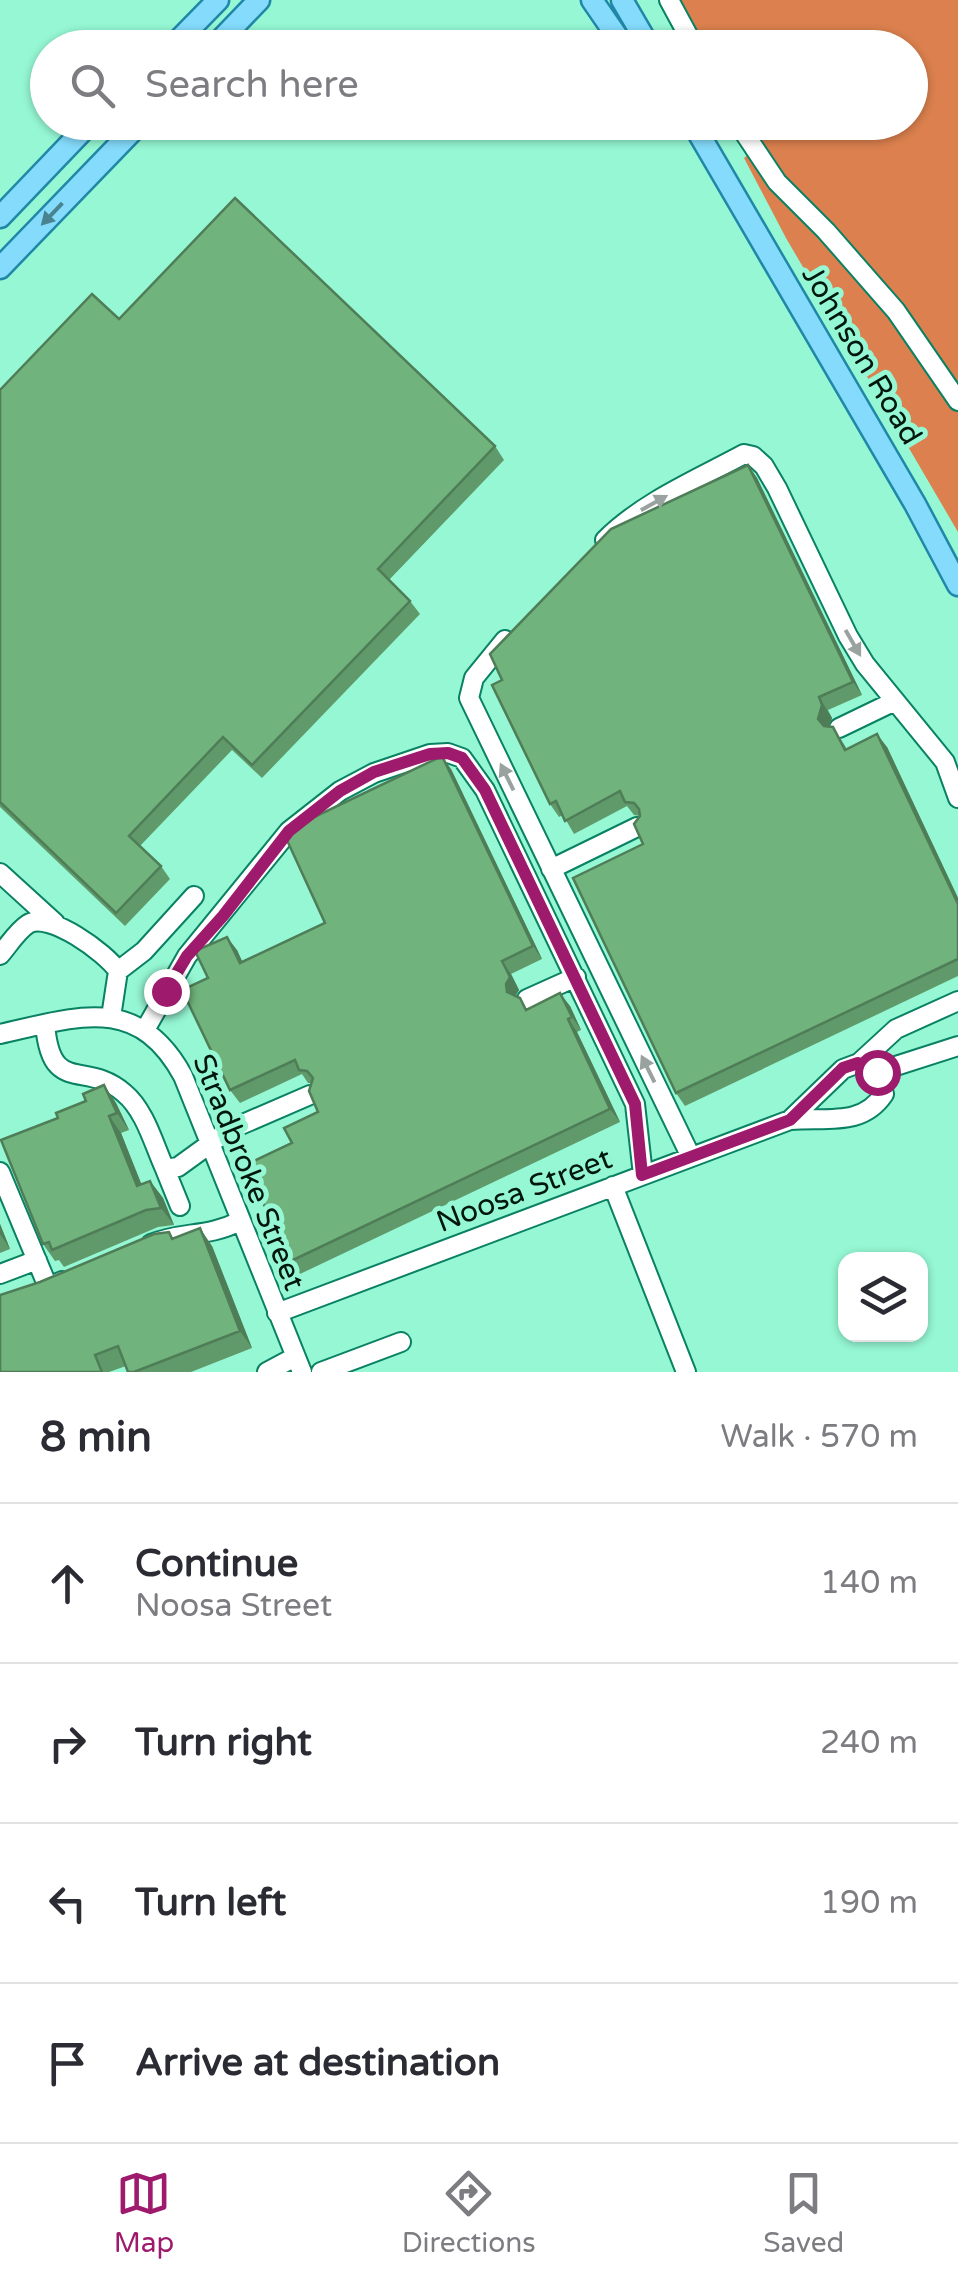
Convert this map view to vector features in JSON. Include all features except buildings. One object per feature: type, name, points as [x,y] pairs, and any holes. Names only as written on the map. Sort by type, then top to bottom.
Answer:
[{"type":"main road","points":[[188,30],[218,0]]},
{"type":"main road","points":[[230,30],[259,0]]},
{"type":"main road","points":[[622,0],[640,30]]},
{"type":"main road","points":[[593,4],[611,30]]},
{"type":"main road","points":[[0,217],[74,140]]},
{"type":"main road","points":[[0,268],[123,140]]},
{"type":"main road","name":"Johnson Road","points":[[695,140],[710,158]]},
{"type":"main road","name":"Johnson Road","points":[[701,140],[915,504],[958,585]]},
{"type":"street","points":[[669,0],[685,30]]},
{"type":"street","points":[[749,140],[776,182],[896,311],[958,400]]},
{"type":"street","points":[[589,556],[624,520],[744,454],[753,456],[777,488],[848,636],[894,701],[945,762],[958,798]]},
{"type":"street","points":[[512,634],[474,678],[469,698],[691,1157]]},
{"type":"street","points":[[839,728],[894,701]]},
{"type":"street","points":[[146,1030],[187,956],[289,831],[340,791],[374,772],[430,754],[448,753],[462,758],[473,770],[635,1104],[642,1175]]},
{"type":"street","points":[[551,869],[637,827]]},
{"type":"street","points":[[0,873],[63,930]]},
{"type":"street","points":[[118,970],[144,951],[194,896]]},
{"type":"street","points":[[0,955],[7,933],[35,922],[92,944],[118,970],[112,1016]]},
{"type":"street","points":[[526,999],[576,977]]},
{"type":"street","name":"Noosa Street","points":[[790,1120],[843,1068],[858,1063],[896,1029],[958,1001]]},
{"type":"street","name":"Stradbroke Street","points":[[0,1034],[78,1016],[112,1016],[146,1030],[169,1051],[298,1365]]},
{"type":"street","points":[[44,1024],[53,1063],[65,1072],[100,1079],[123,1091],[135,1104],[180,1206]]},
{"type":"street","points":[[858,1063],[877,1072],[958,1046]]},
{"type":"street","name":"Noosa Street","points":[[277,1313],[790,1120],[850,1118],[873,1111],[884,1094],[877,1072]]},
{"type":"street","points":[[165,1169],[178,1167],[209,1142],[310,1094]]},
{"type":"street","points":[[0,1172],[37,1260],[40,1290],[81,1273]]},
{"type":"street","points":[[613,1186],[686,1372]]},
{"type":"street","points":[[130,1252],[163,1239],[218,1232],[240,1221]]},
{"type":"street","points":[[0,1274],[37,1260]]},
{"type":"street","points":[[321,1372],[400,1342]]},
{"type":"street","points":[[267,1372],[298,1365]]},
{"type":"shaded area","points":[[674,0],[958,0],[958,532],[786,238],[744,158],[759,146],[756,140],[928,140],[928,30],[691,30]]},
{"type":"route","points":[[166,991],[187,956],[289,831],[340,791],[374,772],[430,754],[448,753],[462,758],[485,790],[635,1104],[642,1175],[790,1120],[843,1068],[858,1063],[877,1072]]}]
